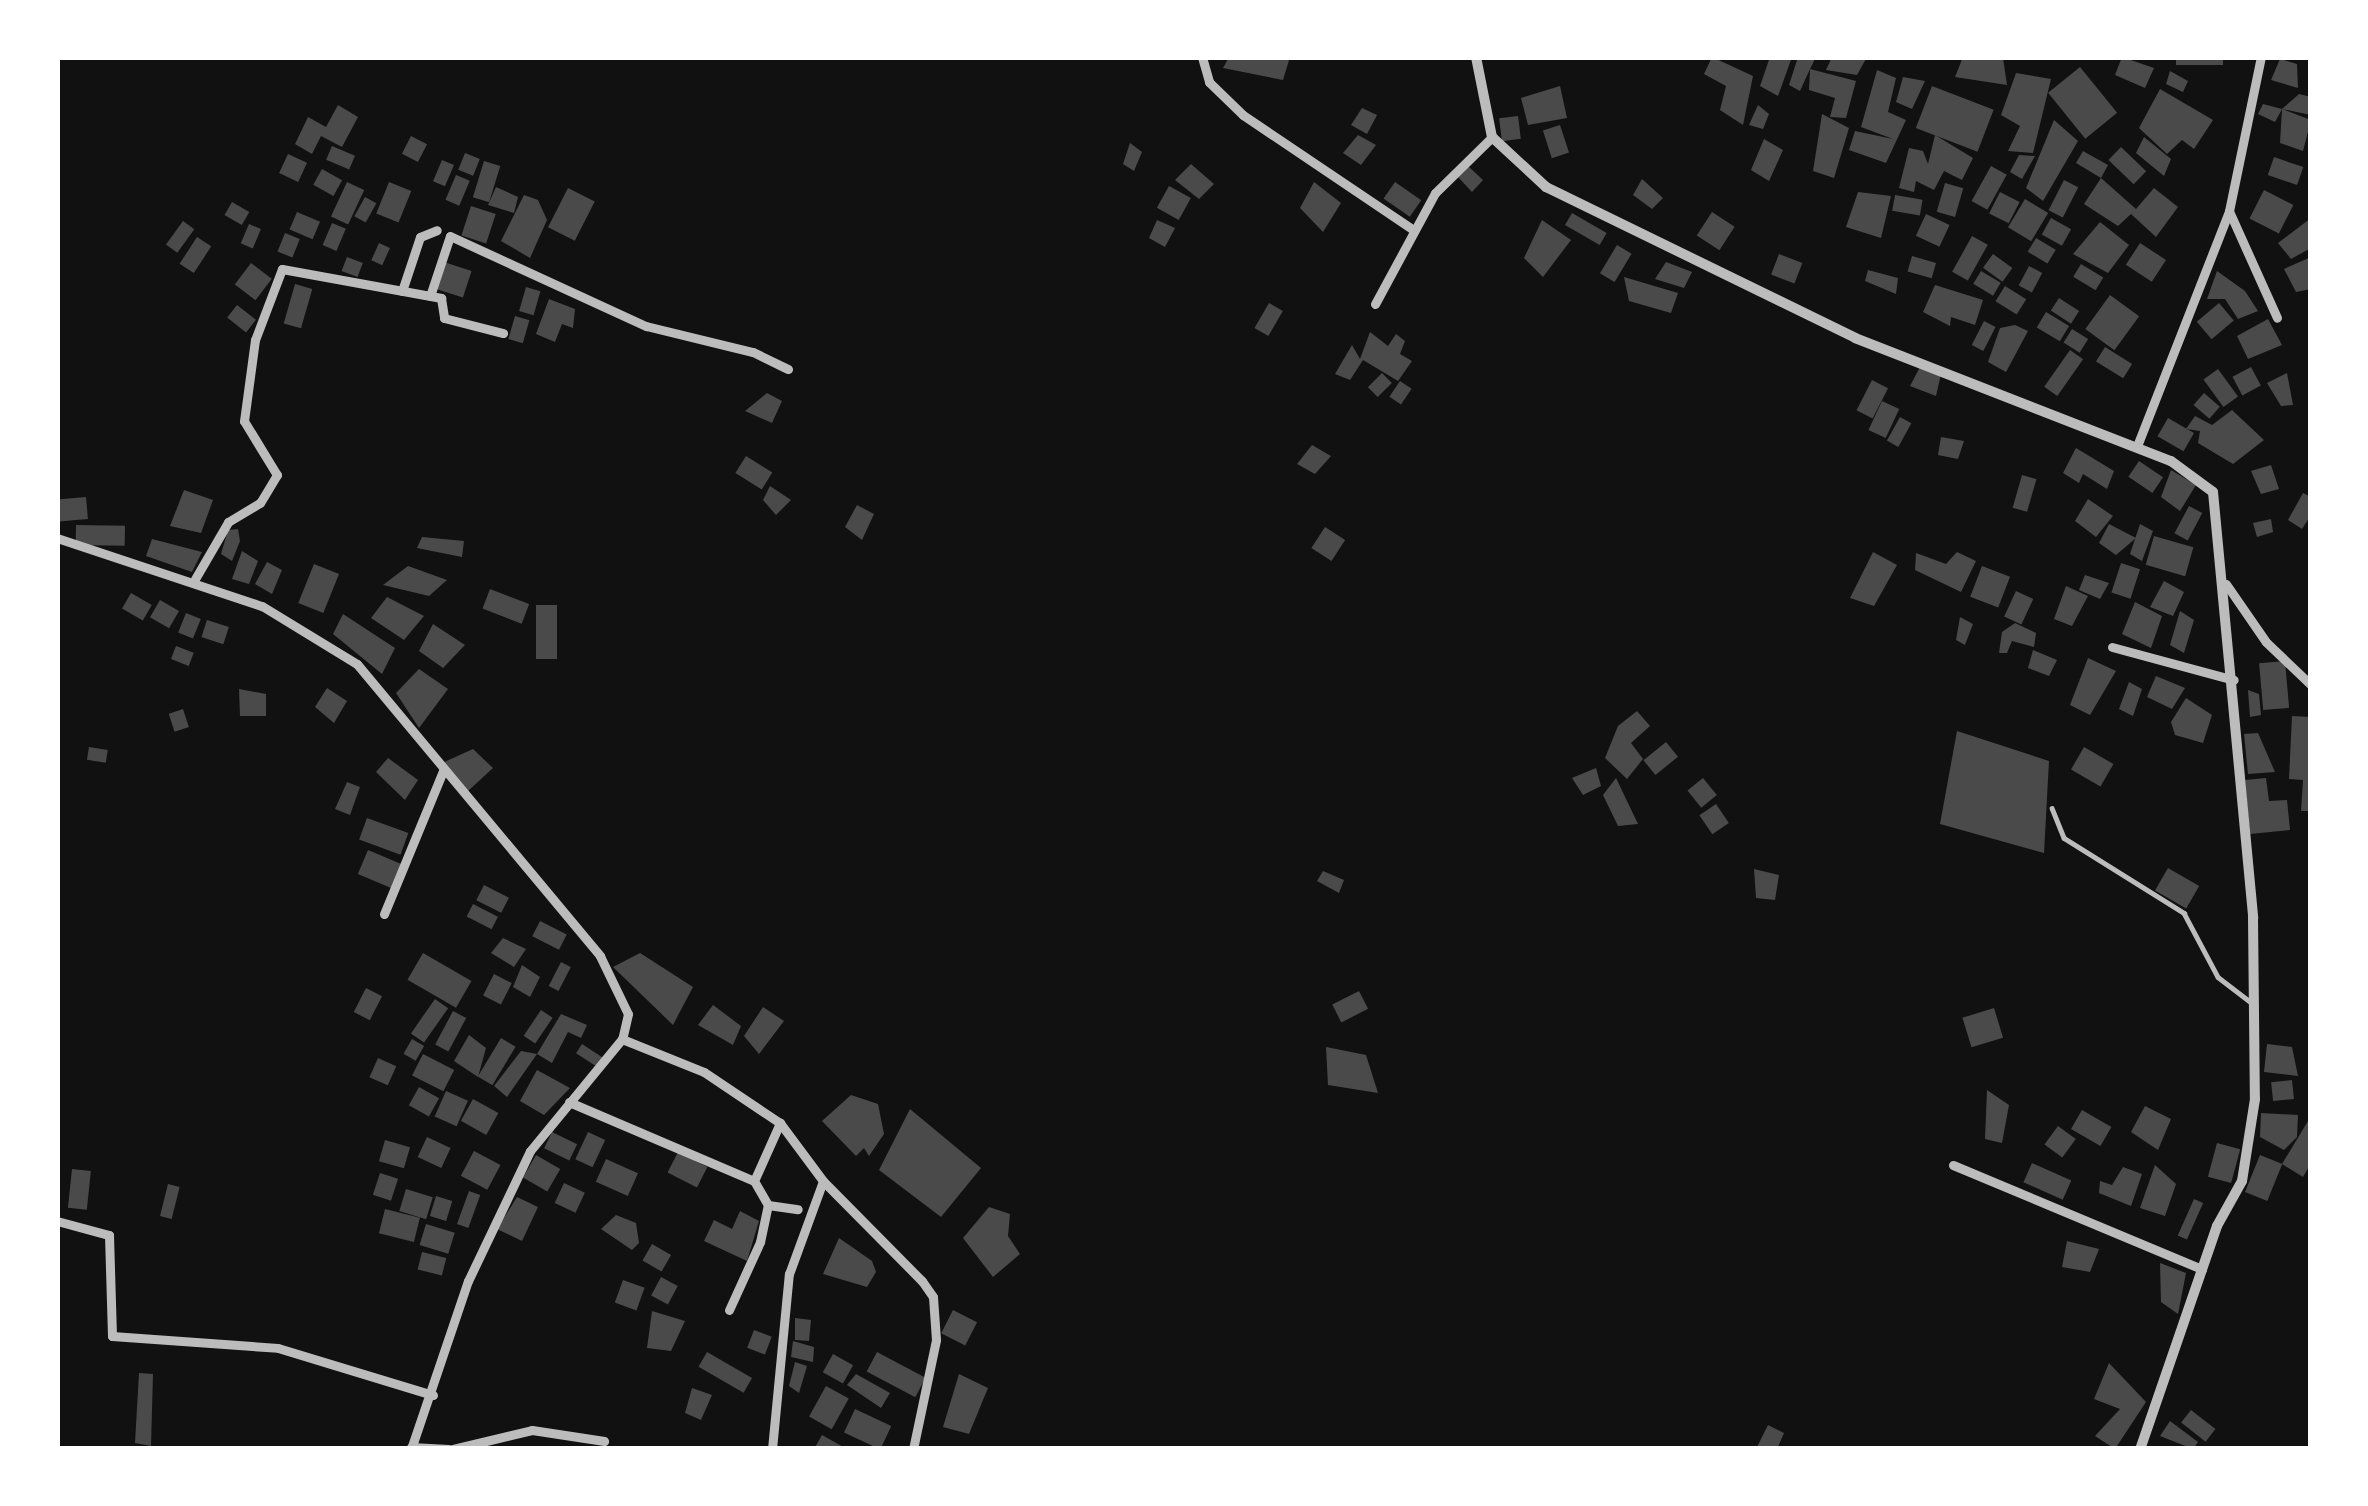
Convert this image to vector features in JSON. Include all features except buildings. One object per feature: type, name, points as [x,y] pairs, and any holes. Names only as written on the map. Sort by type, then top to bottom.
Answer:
[{"type":"street","points":[[1202,57],[1209,82],[1252,123],[1412,229]]},
{"type":"street","points":[[1476,57],[1492,137],[1523,171],[1598,218],[1855,338],[2137,446],[2210,487],[2227,584],[2256,1006],[2250,1148],[2140,1449]]},
{"type":"street","points":[[2137,446],[2229,211],[2261,57]]},
{"type":"street","points":[[1375,304],[1435,193],[1492,137]]},
{"type":"street","points":[[2229,211],[2277,318]]},
{"type":"street","points":[[402,291],[420,238],[437,230]]},
{"type":"street","points":[[430,296],[450,236],[646,326],[753,352],[788,370]]},
{"type":"street","points":[[196,579],[232,516],[262,500],[277,475],[244,421],[255,340],[278,273],[286,267],[442,299],[444,318],[502,333]]},
{"type":"street","points":[[57,538],[115,562],[196,579],[305,628],[357,664],[600,956],[628,1014],[622,1039],[530,1151],[468,1281],[433,1395],[411,1448],[451,1449],[532,1430],[604,1441]]},
{"type":"street","points":[[2227,584],[2266,642],[2311,685]]},
{"type":"street","points":[[2112,646],[2234,680]]},
{"type":"street","points":[[384,914],[443,772]]},
{"type":"street","points":[[622,1039],[704,1072],[780,1123],[823,1181],[933,1297],[931,1385],[913,1449]]},
{"type":"street","points":[[569,1102],[754,1181],[768,1204],[798,1209]]},
{"type":"street","points":[[754,1181],[780,1123]]},
{"type":"street","points":[[1952,1165],[2202,1269]]},
{"type":"street","points":[[772,1449],[789,1274],[823,1181]]},
{"type":"street","points":[[729,1310],[768,1204]]},
{"type":"street","points":[[57,1221],[109,1234],[112,1336],[278,1348],[433,1395]]},
{"type":"lane","points":[[2052,808],[2064,838],[2184,913],[2218,977],[2256,1006]]}]
